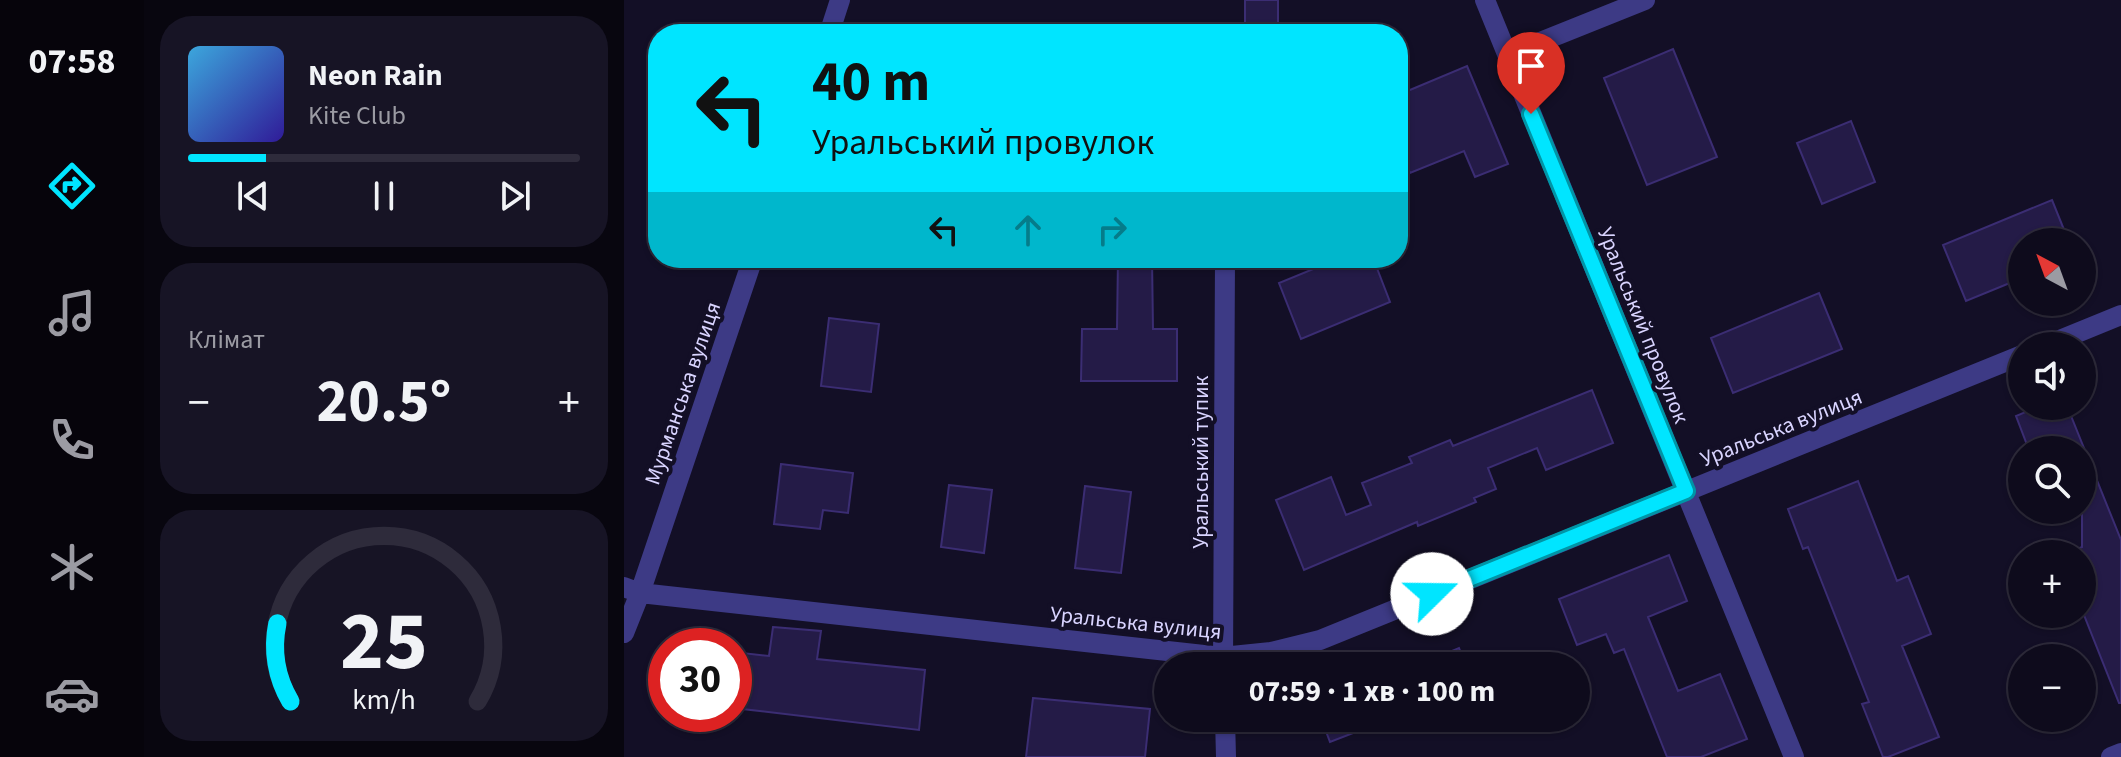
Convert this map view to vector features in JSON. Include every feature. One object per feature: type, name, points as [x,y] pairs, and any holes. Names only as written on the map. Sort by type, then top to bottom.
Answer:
[{"type":"street","points":[[832,24],[840,0]]},
{"type":"street","name":"Уральський провулок","points":[[1485,0],[1794,757]]},
{"type":"street","points":[[1508,55],[1645,0]]},
{"type":"street","name":"Мурманська вулиця","points":[[624,633],[632,590],[749,268]]},
{"type":"street","name":"Уральський тупик","points":[[1222,652],[1225,268]]},
{"type":"street","points":[[2079,332],[2121,315]]},
{"type":"street","name":"Уральська вулиця","points":[[1271,652],[1320,640],[2008,361]]},
{"type":"street","name":"Уральська вулиця","points":[[632,590],[1154,653]]},
{"type":"street","points":[[1225,732],[1226,757]]},
{"type":"street","points":[[2111,757],[2121,753]]},
{"type":"building","points":[[1245,0],[1278,0],[1278,24],[1245,24]]},
{"type":"building","points":[[1673,49],[1717,157],[1647,185],[1604,78]]},
{"type":"building","points":[[1467,66],[1508,164],[1475,177],[1464,151],[1410,173],[1408,91]]},
{"type":"building","points":[[1851,121],[1875,182],[1822,204],[1797,143]]},
{"type":"building","points":[[2052,200],[2063,228],[2008,228],[2008,284],[1966,301],[1943,245]]},
{"type":"building","points":[[1118,268],[1152,268],[1153,329],[1177,329],[1177,381],[1081,381],[1082,329],[1117,329]]},
{"type":"building","points":[[1316,268],[1377,268],[1390,302],[1301,339],[1279,283]]},
{"type":"building","points":[[1819,293],[1842,349],[1733,393],[1711,338]]},
{"type":"building","points":[[829,318],[879,324],[871,392],[821,386]]},
{"type":"building","points":[[1592,390],[1613,443],[1546,470],[1537,448],[1488,468],[1496,489],[1474,498],[1476,502],[1418,526],[1417,522],[1304,570],[1276,500],[1331,477],[1346,515],[1371,505],[1362,483],[1412,463],[1409,457],[1450,440],[1453,446]]},
{"type":"building","points":[[2018,420],[2073,420],[2079,436],[2024,436]]},
{"type":"building","points":[[781,464],[853,473],[848,513],[823,510],[820,529],[774,524]]},
{"type":"building","points":[[2096,478],[2121,540],[2121,703],[2089,628],[2096,628],[2096,540],[2082,540],[2082,524],[2096,524]]},
{"type":"building","points":[[1858,481],[1897,581],[1908,576],[1931,634],[1902,646],[1939,737],[1888,757],[1883,757],[1862,704],[1869,702],[1808,547],[1803,549],[1788,509]]},
{"type":"building","points":[[949,485],[992,490],[984,553],[941,547]]},
{"type":"building","points":[[1085,486],[1131,492],[1121,573],[1075,568]]},
{"type":"building","points":[[1669,555],[1687,601],[1648,617],[1678,691],[1720,674],[1747,739],[1701,757],[1667,757],[1624,649],[1614,653],[1606,634],[1577,645],[1559,599]]},
{"type":"building","points":[[773,627],[821,631],[817,659],[925,670],[919,730],[752,710],[752,654],[769,656]]},
{"type":"building","points":[[1033,698],[1150,709],[1145,757],[1026,757]]},
{"type":"building","points":[[1326,732],[1356,732],[1330,742]]},
{"type":"route","points":[[1432,594],[1686,491],[1531,114]]}]
